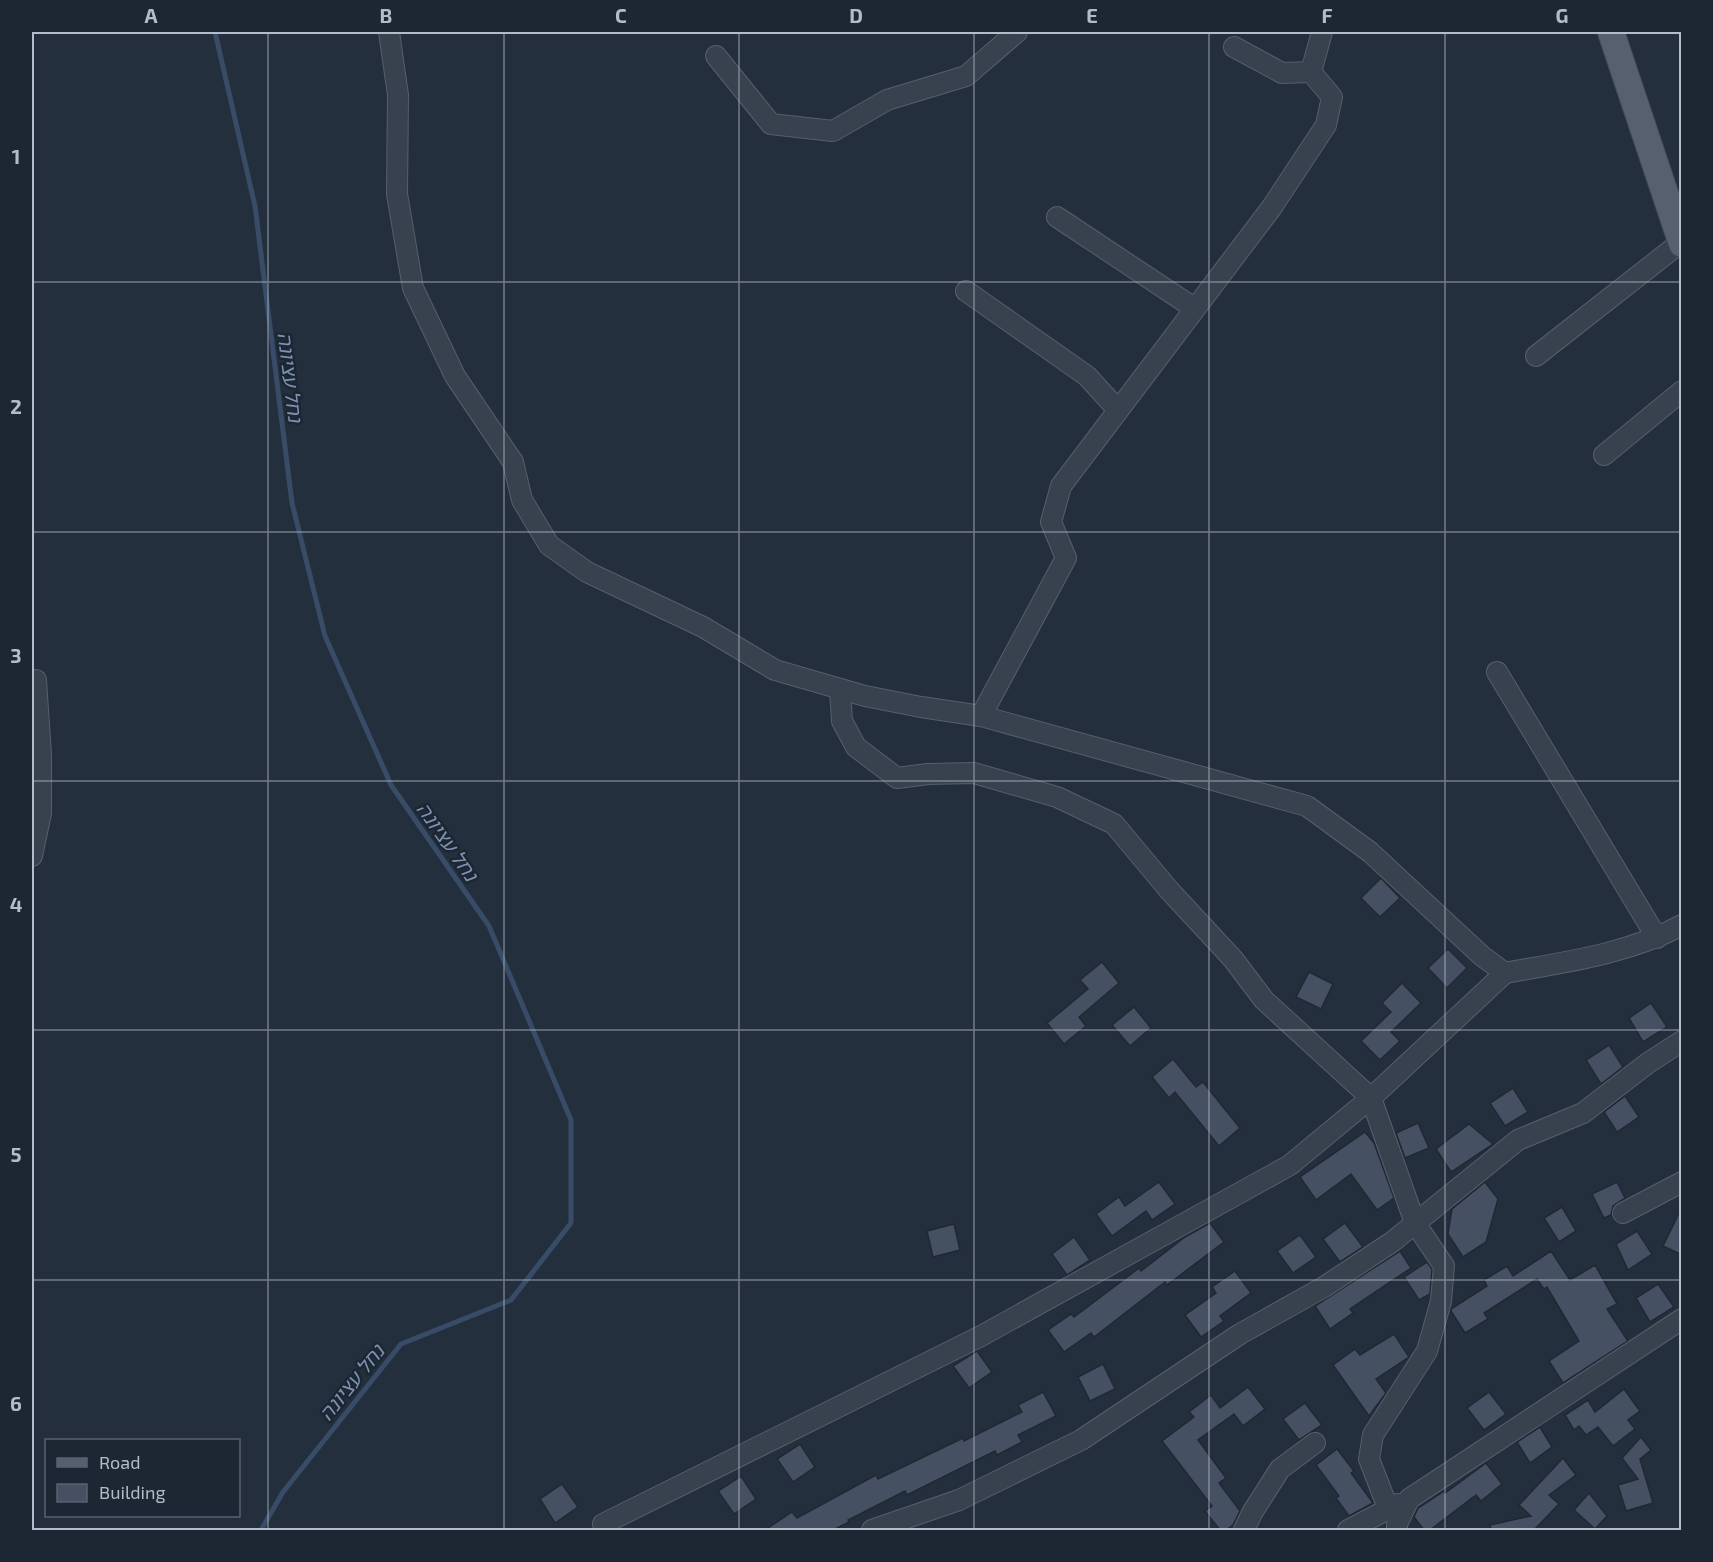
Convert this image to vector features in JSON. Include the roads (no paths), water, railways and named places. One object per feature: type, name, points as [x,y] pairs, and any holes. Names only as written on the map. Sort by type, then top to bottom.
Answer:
[{"type":"main road","points":[[1611,32],[1681,243]]},
{"type":"street","points":[[388,32],[398,95],[397,194],[413,288],[455,376],[513,462],[522,500],[549,544],[587,572],[703,627],[775,670],[840,690],[921,707],[981,716],[1307,806],[1370,852],[1482,956],[1505,973]]},
{"type":"street","points":[[716,56],[771,123],[833,131],[887,100],[966,76],[1017,32]]},
{"type":"street","points":[[1311,72],[1322,32]]},
{"type":"street","points":[[1234,47],[1282,73],[1311,72]]},
{"type":"street","points":[[981,716],[1066,558],[1051,522],[1061,486],[1272,207],[1326,124],[1332,98],[1311,72]]},
{"type":"street","points":[[1057,217],[1194,308]]},
{"type":"street","points":[[1536,356],[1681,243]]},
{"type":"street","points":[[966,291],[1087,376],[1118,410]]},
{"type":"street","points":[[1604,455],[1682,391]]},
{"type":"street","points":[[1497,672],[1657,938]]},
{"type":"street","points":[[32,856],[41,813],[41,755],[36,680]]},
{"type":"street","points":[[840,690],[842,721],[856,747],[897,778],[928,774],[974,773],[1057,797],[1114,824],[1169,890],[1233,959],[1264,1000],[1371,1098],[1415,1223],[1444,1266],[1441,1301],[1427,1351],[1373,1435],[1369,1459],[1388,1508]]},
{"type":"street","points":[[603,1524],[981,1336],[1290,1165],[1371,1098],[1505,973],[1581,960],[1657,938],[1682,926]]},
{"type":"street","points":[[872,1530],[959,1500],[1081,1440],[1240,1334],[1324,1287],[1392,1242],[1518,1140],[1583,1113],[1682,1041]]},
{"type":"street","points":[[1623,1213],[1682,1182]]},
{"type":"street","points":[[1348,1530],[1409,1499],[1682,1319]]},
{"type":"street","points":[[1244,1530],[1280,1469],[1315,1443]]},
{"type":"street","points":[[1397,1530],[1397,1524],[1409,1499]]},
{"type":"waterway","name":"נחל עציונה","points":[[215,32],[255,206],[292,503],[325,636],[391,785],[489,926],[571,1120],[571,1223],[511,1300],[401,1344],[283,1492],[261,1530]]}]
